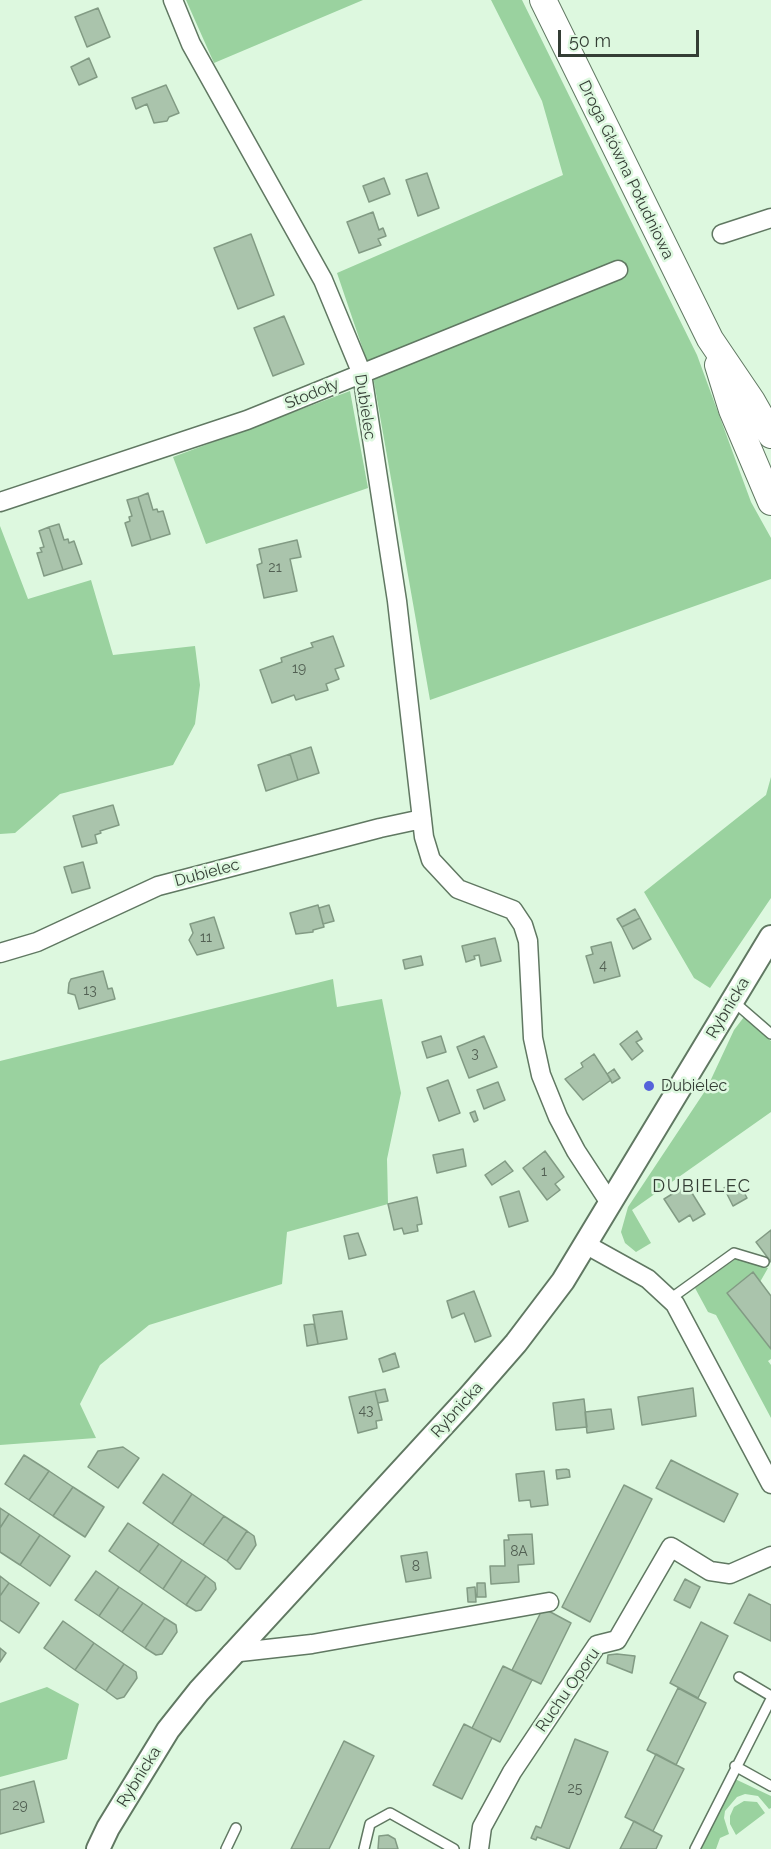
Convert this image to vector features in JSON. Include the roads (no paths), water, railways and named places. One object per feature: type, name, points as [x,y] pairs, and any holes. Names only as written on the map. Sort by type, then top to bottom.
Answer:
[{"type":"main road","name":"Droga Główna Południowa","points":[[543,0],[710,339],[752,401],[771,435]]},
{"type":"main road","name":"Droga Główna Południowa","points":[[710,339],[732,410],[771,502]]},
{"type":"street","name":"Dubielec","points":[[172,0],[190,44],[323,280],[362,374],[397,601],[422,819],[431,860],[458,889],[513,910],[523,925],[528,942],[533,1038],[541,1075],[558,1117],[576,1151],[610,1203]]},
{"type":"street","points":[[723,234],[771,218]]},
{"type":"street","name":"Stodoły","points":[[0,502],[247,420],[618,270]]},
{"type":"street","name":"Dubielec","points":[[0,953],[37,942],[158,886],[422,819]]},
{"type":"street","name":"Rybnicka","points":[[98,1849],[108,1828],[168,1730],[231,1653],[516,1343],[563,1281],[733,1001],[768,949]]},
{"type":"street","points":[[585,1244],[642,1275],[670,1299],[771,1484]]},
{"type":"street","name":"Ruchu Oporu","points":[[479,1849],[482,1827],[513,1772],[597,1645],[617,1640],[671,1547],[710,1571],[730,1574],[771,1556]]},
{"type":"street","points":[[231,1653],[312,1644],[549,1602]]},
{"type":"lane","points":[[733,1001],[771,1034]]},
{"type":"lane","points":[[670,1299],[734,1253],[764,1262]]},
{"type":"lane","points":[[695,1849],[771,1697],[739,1677]]},
{"type":"lane","points":[[735,1766],[771,1786]]},
{"type":"lane","points":[[364,1849],[370,1824],[390,1813],[454,1849]]},
{"type":"lane","points":[[226,1849],[236,1828]]},
{"type":"place","name":"Dubielec","points":[[649,1086]]},
{"type":"district","name":"DUBIELEC","points":[[702,1187]]}]
